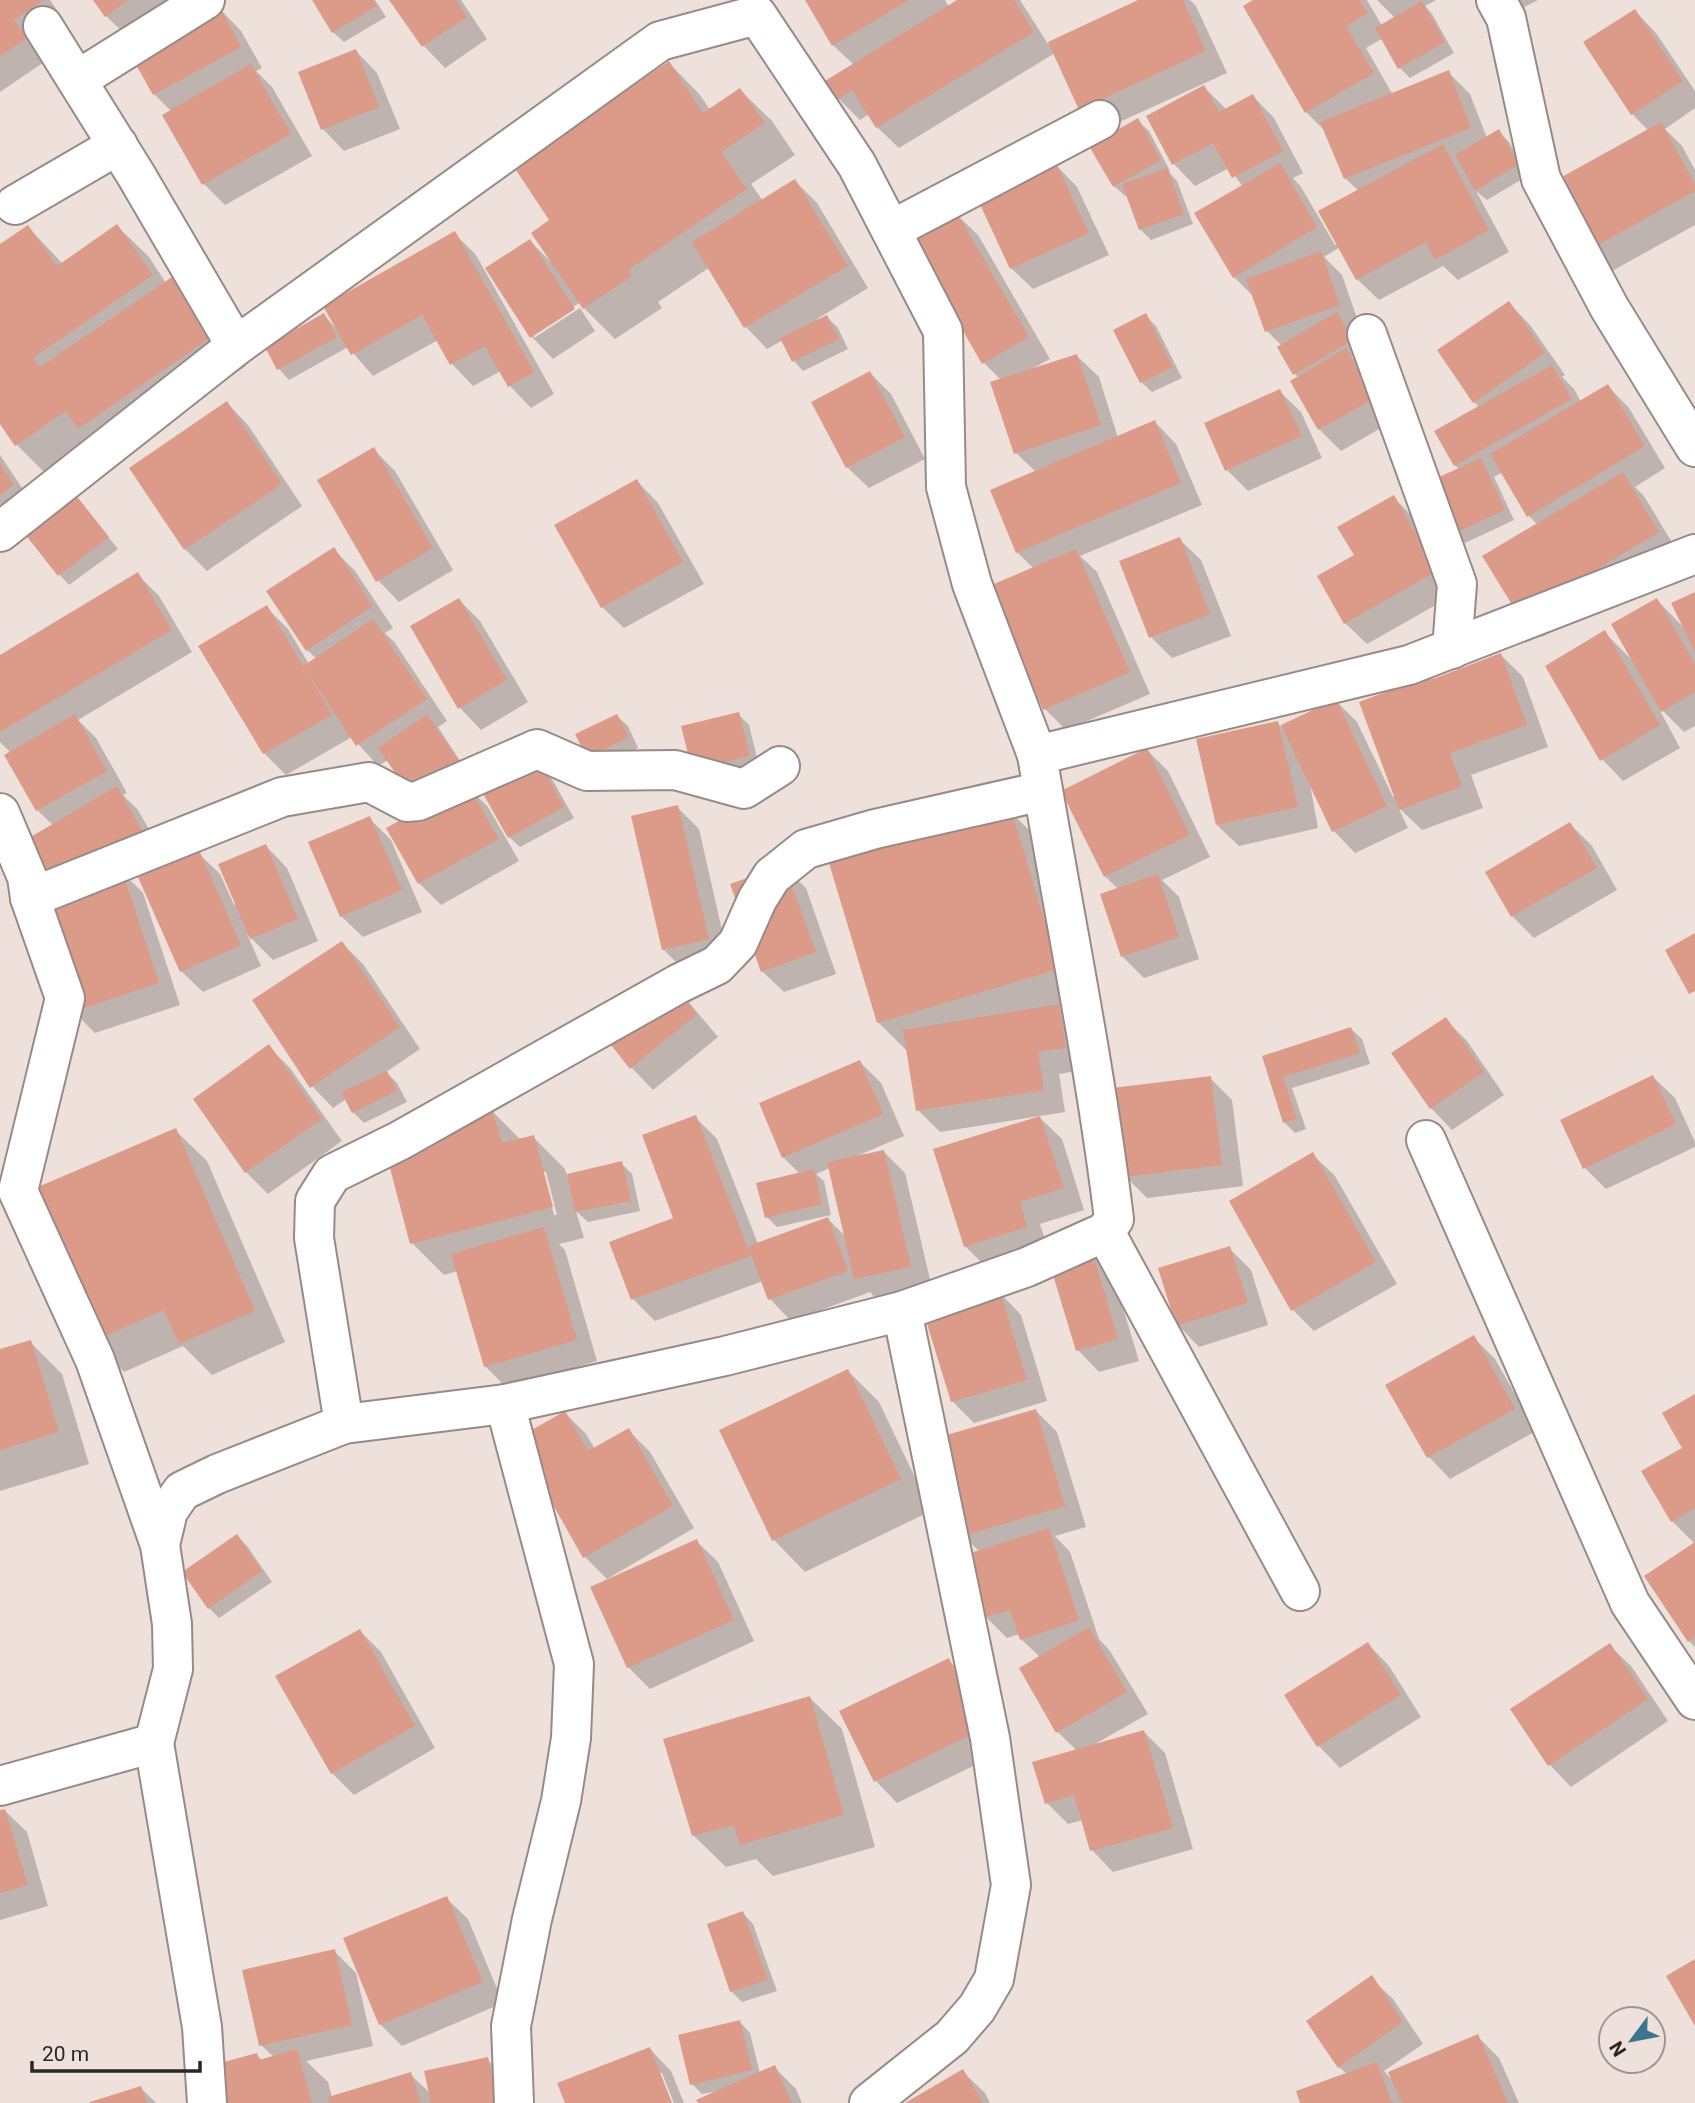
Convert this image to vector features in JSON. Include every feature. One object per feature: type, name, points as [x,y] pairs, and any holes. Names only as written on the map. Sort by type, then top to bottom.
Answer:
[{"type":"street","points":[[77,80],[205,0]]},
{"type":"street","points":[[1496,0],[1506,18],[1541,179],[1609,307],[1695,447]]},
{"type":"street","points":[[0,532],[236,345],[660,41],[757,15],[857,165],[943,331],[946,487],[972,584],[1040,773],[1102,1122],[1114,1219],[1105,1232],[1027,1267],[902,1311],[725,1356],[505,1404],[344,1424],[217,1474],[182,1491],[167,1511],[160,1545]]},
{"type":"street","points":[[43,26],[118,145],[236,345]]},
{"type":"street","points":[[891,230],[1100,120]]},
{"type":"street","points":[[16,205],[118,145]]},
{"type":"street","points":[[1367,334],[1457,584],[1452,649]]},
{"type":"street","points":[[344,1424],[314,1238],[315,1201],[332,1174],[399,1141],[678,984],[717,965],[738,943],[757,900],[772,876],[806,849],[1040,773],[1409,665],[1695,554]]},
{"type":"street","points":[[30,898],[282,797],[369,782],[407,802],[418,801],[537,749],[587,771],[675,769],[744,789],[780,766]]},
{"type":"street","points":[[0,813],[27,877],[30,898],[65,998],[18,1191],[95,1360],[160,1545],[172,1623],[173,1669],[154,1743],[202,2026],[207,2103]]},
{"type":"street","points":[[1426,1140],[1630,1603],[1695,1700]]},
{"type":"street","points":[[1105,1232],[1300,1591]]},
{"type":"street","points":[[869,2103],[952,2037],[977,2008],[994,1979],[1011,1885],[990,1738],[902,1311]]},
{"type":"street","points":[[505,1404],[574,1664],[570,1738],[561,1801],[533,1919],[512,2026],[514,2103]]},
{"type":"street","points":[[0,1786],[154,1743]]},
{"type":"building","points":[[0,0],[44,0],[14,20],[27,38],[0,56]]},
{"type":"building","points":[[93,0],[128,0],[105,17]]},
{"type":"building","points":[[312,0],[373,0],[377,6],[332,33]]},
{"type":"building","points":[[389,0],[456,0],[467,17],[422,47]]},
{"type":"building","points":[[805,0],[909,0],[832,46]]},
{"type":"building","points":[[957,0],[1014,0],[1034,32],[876,128],[852,90],[837,100],[825,81]]},
{"type":"building","points":[[1138,0],[1183,0],[1206,51],[1079,110],[1048,42]]},
{"type":"building","points":[[1253,0],[1360,0],[1368,13],[1346,26],[1374,73],[1305,113],[1243,6]]},
{"type":"building","points":[[1422,1],[1445,42],[1398,69],[1375,28]]},
{"type":"building","points":[[220,7],[241,47],[153,95],[131,56]]},
{"type":"building","points":[[1635,9],[1683,81],[1631,115],[1583,42]]},
{"type":"building","points":[[356,49],[379,107],[321,130],[298,72]]},
{"type":"building","points":[[669,61],[703,113],[740,88],[765,123],[721,152],[747,189],[628,270],[632,276],[583,309],[531,233],[549,220],[514,167]]},
{"type":"building","points":[[251,64],[291,134],[202,185],[162,115]]},
{"type":"building","points":[[1449,70],[1471,128],[1344,179],[1320,122]]},
{"type":"building","points":[[1204,85],[1219,112],[1253,94],[1283,151],[1232,178],[1213,143],[1172,165],[1146,116]]},
{"type":"building","points":[[1138,118],[1161,160],[1113,187],[1089,146]]},
{"type":"building","points":[[1661,122],[1695,184],[1695,191],[1589,250],[1551,183]]},
{"type":"building","points":[[1499,129],[1519,164],[1475,191],[1455,155]]},
{"type":"building","points":[[1443,144],[1489,230],[1435,260],[1426,242],[1356,280],[1318,211]]},
{"type":"building","points":[[1056,163],[1089,233],[1010,269],[978,200]]},
{"type":"building","points":[[1280,163],[1317,227],[1233,278],[1194,213]]},
{"type":"building","points":[[1167,168],[1184,214],[1139,230],[1122,184]]},
{"type":"building","points":[[795,179],[848,266],[744,328],[692,242]]},
{"type":"building","points":[[956,211],[1029,337],[982,364],[910,238]]},
{"type":"building","points":[[117,224],[153,275],[33,358],[40,367],[175,275],[216,334],[78,429],[66,411],[15,446],[0,424],[0,244],[28,225],[57,266]]},
{"type":"building","points":[[455,231],[534,372],[508,387],[485,346],[450,365],[422,315],[351,355],[323,306]]},
{"type":"building","points":[[530,239],[575,309],[530,338],[485,268]]},
{"type":"building","points":[[1321,251],[1340,305],[1265,332],[1246,279]]},
{"type":"building","points":[[1509,301],[1545,353],[1473,403],[1437,350]]},
{"type":"building","points":[[1337,312],[1353,340],[1293,375],[1277,347]]},
{"type":"building","points":[[324,313],[337,337],[277,370],[265,347]]},
{"type":"building","points":[[1146,313],[1173,367],[1140,383],[1113,330]]},
{"type":"building","points":[[827,315],[839,339],[792,362],[780,338]]},
{"type":"building","points":[[1346,348],[1375,398],[1318,430],[1290,381]]},
{"type":"building","points":[[1077,354],[1101,425],[1014,454],[990,382]]},
{"type":"building","points":[[1552,365],[1572,399],[1454,466],[1434,431]]},
{"type":"building","points":[[870,371],[905,437],[846,468],[811,402]]},
{"type":"building","points":[[1608,384],[1645,446],[1527,517],[1490,454]]},
{"type":"building","points":[[1280,389],[1302,436],[1225,471],[1204,423]]},
{"type":"building","points":[[227,401],[282,484],[184,550],[129,468]]},
{"type":"building","points":[[1155,420],[1181,483],[1016,553],[990,490]]},
{"type":"building","points":[[374,447],[433,548],[376,582],[317,480]]},
{"type":"building","points":[[1481,458],[1505,510],[1453,534],[1428,482]]},
{"type":"building","points":[[0,463],[14,485],[0,495]]},
{"type":"building","points":[[1623,472],[1659,532],[1519,616],[1482,556]]},
{"type":"building","points":[[637,479],[683,562],[601,608],[554,525]]},
{"type":"building","points":[[75,494],[109,537],[58,576],[24,533]]},
{"type":"building","points":[[1394,495],[1437,571],[1344,624],[1317,576],[1354,555],[1337,527]]},
{"type":"building","points":[[1180,537],[1210,614],[1149,638],[1119,561]]},
{"type":"building","points":[[334,547],[373,606],[306,651],[266,591]]},
{"type":"building","points":[[1076,549],[1130,672],[1043,710],[989,586]]},
{"type":"building","points":[[138,572],[172,630],[0,732],[0,655]]},
{"type":"building","points":[[1695,592],[1695,652],[1671,603]]},
{"type":"building","points":[[459,598],[507,680],[458,709],[410,626]]},
{"type":"building","points":[[1657,598],[1695,664],[1695,692],[1661,712],[1611,624]]},
{"type":"building","points":[[267,605],[303,666],[373,619],[427,699],[356,746],[305,668],[332,715],[263,754],[198,646]]},
{"type":"building","points":[[1605,630],[1660,725],[1600,761],[1545,666]]},
{"type":"building","points":[[1501,653],[1527,725],[1450,753],[1462,786],[1399,810],[1359,702],[1431,675],[1433,679]]},
{"type":"building","points":[[1336,699],[1387,806],[1332,832],[1281,725]]},
{"type":"building","points":[[739,712],[750,756],[692,770],[681,726]]},
{"type":"building","points":[[75,714],[107,771],[36,811],[4,755]]},
{"type":"building","points":[[427,714],[461,764],[412,797],[378,748]]},
{"type":"building","points":[[617,714],[629,737],[587,758],[575,734]]},
{"type":"building","points":[[1278,721],[1298,807],[1216,825],[1196,739]]},
{"type":"building","points":[[1147,748],[1190,835],[1104,877],[1061,791]]},
{"type":"building","points":[[538,759],[564,807],[508,838],[481,790]]},
{"type":"building","points":[[467,783],[499,839],[418,884],[386,828]]},
{"type":"building","points":[[117,786],[144,834],[44,893],[17,845]]},
{"type":"building","points":[[678,805],[709,939],[662,950],[631,816]]},
{"type":"building","points":[[1011,809],[1059,969],[877,1023],[829,863]]},
{"type":"building","points":[[370,816],[402,890],[340,917],[308,842]]},
{"type":"building","points":[[1570,822],[1597,868],[1511,917],[1485,872]]},
{"type":"building","points":[[266,844],[298,919],[250,939],[218,864]]},
{"type":"building","points":[[199,850],[241,945],[180,972],[138,877]]},
{"type":"building","points":[[784,865],[816,952],[761,972],[730,884]]},
{"type":"building","points":[[122,870],[159,983],[72,1012],[34,898]]},
{"type":"building","points":[[1158,874],[1179,937],[1121,957],[1100,894]]},
{"type":"building","points":[[1695,933],[1695,991],[1689,994],[1665,950]]},
{"type":"building","points":[[342,941],[400,1027],[310,1088],[252,1000]]},
{"type":"building","points":[[666,976],[697,1014],[630,1069],[600,1031]]},
{"type":"building","points":[[1059,1004],[1066,1048],[1038,1052],[1044,1090],[916,1111],[903,1030]]},
{"type":"building","points":[[1446,1017],[1484,1072],[1430,1109],[1391,1053]]},
{"type":"building","points":[[1351,1027],[1360,1053],[1283,1077],[1297,1119],[1283,1123],[1262,1056]]},
{"type":"building","points":[[269,1044],[322,1119],[245,1173],[193,1099]]},
{"type":"building","points":[[860,1060],[883,1114],[782,1158],[759,1103]]},
{"type":"building","points":[[387,1071],[397,1091],[352,1113],[341,1092]]},
{"type":"building","points":[[1653,1075],[1676,1124],[1583,1169],[1560,1120]]},
{"type":"building","points":[[1211,1076],[1222,1165],[1124,1177],[1112,1088]]},
{"type":"building","points":[[492,1109],[502,1143],[534,1135],[553,1207],[410,1244],[382,1138]]},
{"type":"building","points":[[696,1115],[751,1256],[631,1300],[609,1242],[673,1218],[642,1135]]},
{"type":"building","points":[[1040,1116],[1064,1188],[1020,1202],[1027,1227],[964,1247],[933,1149]]},
{"type":"building","points":[[176,1128],[255,1311],[179,1344],[164,1310],[91,1342],[26,1192]]},
{"type":"building","points":[[884,1150],[911,1267],[854,1279],[827,1162]]},
{"type":"building","points":[[1313,1152],[1376,1262],[1291,1311],[1229,1201]]},
{"type":"building","points":[[622,1161],[631,1201],[575,1212],[567,1174]]},
{"type":"building","points":[[814,1169],[822,1204],[765,1218],[756,1183]]},
{"type":"building","points":[[828,1217],[848,1271],[768,1300],[748,1246]]},
{"type":"building","points":[[544,1227],[577,1340],[484,1367],[451,1254]]},
{"type":"building","points":[[1230,1246],[1248,1303],[1176,1326],[1158,1268]]},
{"type":"building","points":[[1092,1251],[1118,1339],[1076,1351],[1050,1265]]},
{"type":"building","points":[[1000,1291],[1027,1380],[951,1402],[924,1314]]},
{"type":"building","points":[[1474,1335],[1515,1409],[1427,1458],[1385,1385]]},
{"type":"building","points":[[31,1340],[59,1432],[0,1450],[0,1349]]},
{"type":"building","points":[[848,1369],[901,1479],[772,1541],[719,1430]]},
{"type":"building","points":[[1695,1394],[1695,1508],[1671,1522],[1641,1471],[1682,1448],[1662,1413]]},
{"type":"building","points":[[1036,1409],[1065,1506],[962,1536],[933,1439]]},
{"type":"building","points":[[565,1411],[588,1451],[629,1428],[673,1506],[583,1558],[516,1439]]},
{"type":"building","points":[[1049,1528],[1079,1620],[1020,1640],[1010,1610],[984,1617],[964,1555]]},
{"type":"building","points":[[237,1534],[262,1571],[208,1609],[182,1572]]},
{"type":"building","points":[[697,1539],[734,1620],[627,1668],[590,1587]]},
{"type":"building","points":[[1695,1542],[1695,1637],[1688,1642],[1644,1576]]},
{"type":"building","points":[[1089,1627],[1127,1692],[1056,1733],[1019,1668]]},
{"type":"building","points":[[360,1629],[415,1726],[331,1774],[275,1676]]},
{"type":"building","points":[[1368,1642],[1401,1695],[1317,1747],[1284,1695]]},
{"type":"building","points":[[1610,1643],[1648,1699],[1548,1766],[1510,1709]]},
{"type":"building","points":[[949,1658],[983,1729],[874,1782],[839,1711]]},
{"type":"building","points":[[810,1696],[844,1815],[740,1845],[734,1825],[692,1836],[663,1739]]},
{"type":"building","points":[[1144,1730],[1173,1828],[1090,1851],[1074,1795],[1045,1804],[1032,1762]]},
{"type":"building","points":[[5,1809],[28,1885],[0,1893],[0,1810]]},
{"type":"building","points":[[447,1896],[483,1982],[379,2025],[343,1938]]},
{"type":"building","points":[[743,1911],[768,1980],[730,1992],[707,1924]]},
{"type":"building","points":[[335,1949],[352,2025],[259,2046],[242,1970]]},
{"type":"building","points":[[1695,1959],[1695,2026],[1666,1976]]},
{"type":"building","points":[[1372,1975],[1403,2022],[1338,2068],[1306,2021]]},
{"type":"building","points":[[740,2020],[752,2070],[690,2085],[678,2035]]},
{"type":"building","points":[[1478,2034],[1508,2103],[1402,2103],[1388,2072]]},
{"type":"building","points":[[650,2047],[672,2103],[565,2103],[557,2083]]},
{"type":"building","points":[[297,2049],[312,2103],[220,2103],[209,2066],[257,2053],[259,2060]]},
{"type":"building","points":[[488,2057],[498,2103],[431,2103],[424,2071]]},
{"type":"building","points":[[1377,2062],[1392,2103],[1300,2103],[1296,2091]]},
{"type":"building","points":[[775,2065],[792,2103],[698,2103],[696,2100]]},
{"type":"building","points":[[963,2069],[983,2103],[905,2103]]},
{"type":"building","points":[[411,2072],[421,2103],[330,2103],[328,2097]]},
{"type":"building","points":[[141,2086],[147,2103],[90,2103],[90,2102]]}]
